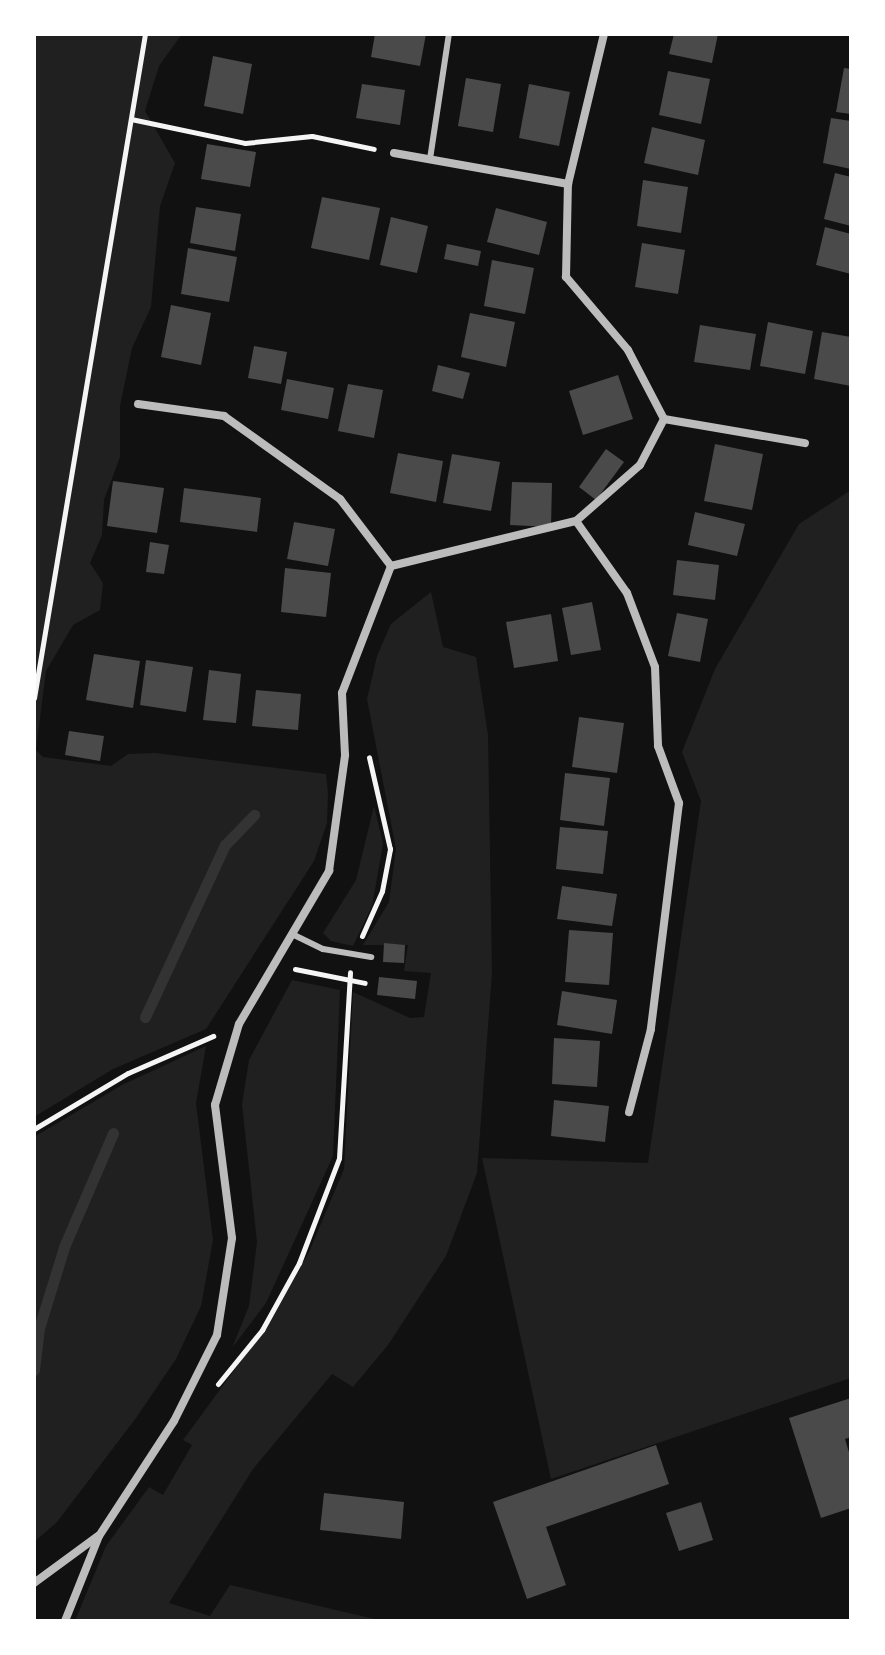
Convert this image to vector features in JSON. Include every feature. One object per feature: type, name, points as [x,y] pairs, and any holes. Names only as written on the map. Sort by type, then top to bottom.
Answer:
[{"type":"street","points":[[604,34],[568,184],[566,277],[628,350],[664,419]]},
{"type":"street","points":[[394,153],[568,184]]},
{"type":"street","points":[[138,404],[224,416],[340,499],[391,566]]},
{"type":"street","points":[[664,419],[805,443]]},
{"type":"street","points":[[391,566],[576,521],[640,465],[664,419]]},
{"type":"street","points":[[576,521],[627,593],[655,667],[658,746],[679,803],[651,1029],[629,1112]]},
{"type":"street","points":[[65,1621],[99,1536],[174,1421],[217,1335],[232,1238],[215,1105],[239,1024],[329,871],[345,755],[342,693],[391,566]]},
{"type":"street","points":[[34,1583],[99,1536]]},
{"type":"lane","points":[[430,159],[449,34]]},
{"type":"lane","points":[[294,935],[323,949],[371,957]]},
{"type":"path","points":[[34,698],[145,34]]},
{"type":"path","points":[[131,119],[245,143],[312,136],[394,153]]},
{"type":"path","points":[[209,1392],[232,1373],[262,1330],[299,1263],[339,1158],[348,979],[354,952],[382,891],[390,849],[369,756],[345,755]]},
{"type":"path","points":[[274,965],[365,983]]},
{"type":"path","points":[[34,1129],[128,1073],[239,1024]]},
{"type":"shaded area","points":[[34,34],[182,34],[159,66],[145,111],[175,163],[160,206],[151,307],[132,348],[120,406],[120,457],[104,500],[102,535],[90,563],[103,583],[100,610],[73,625],[46,671],[36,750],[43,757],[111,766],[128,754],[155,753],[326,774],[328,793],[327,823],[314,861],[206,1029],[113,1069],[34,1117]]},
{"type":"shaded area","points":[[851,490],[851,1378],[551,1479],[482,1158],[648,1163],[701,801],[682,752],[715,669],[799,524]]},
{"type":"shaded area","points":[[431,592],[443,647],[476,657],[488,735],[492,973],[477,1173],[446,1256],[388,1345],[353,1387],[332,1374],[253,1469],[169,1603],[210,1616],[230,1585],[383,1621],[75,1621],[106,1546],[149,1487],[163,1495],[192,1445],[183,1440],[272,1319],[309,1252],[344,1169],[353,992],[410,1018],[424,1017],[431,973],[404,971],[408,945],[363,945],[389,902],[396,849],[367,699],[377,656],[391,624]]},
{"type":"shaded area","points":[[374,806],[383,844],[372,906],[353,946],[331,941],[323,933],[356,880]]},
{"type":"shaded area","points":[[292,980],[340,990],[333,1156],[266,1303],[232,1348],[249,1306],[257,1242],[242,1104],[249,1060]]},
{"type":"shaded area","points":[[206,1046],[196,1103],[213,1240],[201,1306],[176,1359],[136,1418],[57,1522],[34,1542],[34,1137],[122,1085]]},
{"type":"building","points":[[375,34],[426,34],[420,66],[371,57]]},
{"type":"building","points":[[674,34],[718,34],[712,63],[669,54]]},
{"type":"building","points":[[213,56],[252,64],[243,114],[204,106]]},
{"type":"building","points":[[844,68],[851,69],[851,114],[836,112]]},
{"type":"building","points":[[668,71],[710,79],[701,124],[659,115]]},
{"type":"building","points":[[466,78],[501,84],[493,132],[458,126]]},
{"type":"building","points":[[362,84],[405,90],[400,125],[356,118]]},
{"type":"building","points":[[529,84],[570,92],[559,146],[519,138]]},
{"type":"building","points":[[831,118],[851,121],[851,169],[823,163]]},
{"type":"building","points":[[652,127],[705,140],[698,175],[644,163]]},
{"type":"building","points":[[207,144],[256,152],[250,187],[201,179]]},
{"type":"building","points":[[835,173],[851,177],[851,226],[824,219]]},
{"type":"building","points":[[643,180],[688,187],[681,233],[637,226]]},
{"type":"building","points":[[322,197],[380,208],[369,260],[311,248]]},
{"type":"building","points":[[196,207],[241,214],[235,251],[190,243]]},
{"type":"building","points":[[496,208],[547,222],[539,255],[487,242]]},
{"type":"building","points":[[391,217],[428,226],[417,273],[380,265]]},
{"type":"building","points":[[825,227],[851,234],[851,274],[816,265]]},
{"type":"building","points":[[642,243],[685,250],[678,294],[635,287]]},
{"type":"building","points":[[447,244],[481,251],[478,266],[444,259]]},
{"type":"building","points":[[188,248],[237,257],[229,302],[181,294]]},
{"type":"building","points":[[492,260],[534,268],[525,314],[484,306]]},
{"type":"building","points":[[171,305],[211,313],[201,365],[161,357]]},
{"type":"building","points":[[470,313],[515,322],[506,367],[461,357]]},
{"type":"building","points":[[768,322],[813,331],[805,374],[760,366]]},
{"type":"building","points":[[700,325],[756,334],[750,370],[694,362]]},
{"type":"building","points":[[822,332],[851,337],[851,386],[814,379]]},
{"type":"building","points":[[254,346],[287,352],[281,384],[248,378]]},
{"type":"building","points":[[438,365],[470,373],[463,399],[432,391]]},
{"type":"building","points":[[618,375],[633,419],[583,435],[569,391]]},
{"type":"building","points":[[287,379],[334,388],[328,419],[281,410]]},
{"type":"building","points":[[348,384],[383,390],[374,438],[338,431]]},
{"type":"building","points":[[715,444],[763,454],[752,510],[704,501]]},
{"type":"building","points":[[606,449],[624,462],[596,500],[579,487]]},
{"type":"building","points":[[398,453],[443,461],[436,502],[390,493]]},
{"type":"building","points":[[452,454],[500,462],[491,511],[443,503]]},
{"type":"building","points":[[113,481],[164,488],[157,533],[107,526]]},
{"type":"building","points":[[512,482],[552,483],[551,527],[510,525]]},
{"type":"building","points":[[184,488],[261,498],[257,532],[180,522]]},
{"type":"building","points":[[695,512],[745,524],[737,556],[688,545]]},
{"type":"building","points":[[294,522],[335,529],[328,566],[287,559]]},
{"type":"building","points":[[150,542],[169,545],[164,574],[146,572]]},
{"type":"building","points":[[677,560],[719,565],[715,600],[673,595]]},
{"type":"building","points":[[285,568],[331,573],[326,617],[281,612]]},
{"type":"building","points":[[592,602],[601,650],[571,655],[562,608]]},
{"type":"building","points":[[677,613],[708,619],[700,662],[668,656]]},
{"type":"building","points":[[551,614],[558,661],[514,668],[506,622]]},
{"type":"building","points":[[94,654],[140,661],[133,708],[86,700]]},
{"type":"building","points":[[146,660],[193,667],[186,712],[140,705]]},
{"type":"building","points":[[209,670],[241,674],[236,723],[203,720]]},
{"type":"building","points":[[256,690],[301,694],[298,730],[252,726]]},
{"type":"building","points":[[579,717],[624,723],[617,773],[572,767]]},
{"type":"building","points":[[69,731],[104,736],[100,761],[65,755]]},
{"type":"building","points":[[565,773],[610,778],[604,826],[560,820]]},
{"type":"building","points":[[560,827],[608,831],[603,874],[556,869]]},
{"type":"building","points":[[562,886],[617,894],[612,926],[557,919]]},
{"type":"building","points":[[569,930],[613,933],[609,985],[565,982]]},
{"type":"building","points":[[384,943],[405,945],[404,963],[383,962]]},
{"type":"building","points":[[379,977],[417,981],[415,999],[377,995]]},
{"type":"building","points":[[562,991],[617,1000],[612,1034],[557,1025]]},
{"type":"building","points":[[554,1038],[600,1041],[597,1087],[552,1084]]},
{"type":"building","points":[[554,1100],[609,1106],[605,1142],[551,1136]]},
{"type":"building","points":[[851,1398],[851,1437],[845,1439],[851,1459],[851,1508],[821,1518],[789,1418]]},
{"type":"building","points":[[656,1445],[669,1484],[546,1527],[566,1585],[527,1599],[493,1502]]},
{"type":"building","points":[[324,1493],[404,1502],[401,1539],[320,1530]]},
{"type":"building","points":[[701,1502],[713,1540],[679,1551],[666,1513]]},
{"type":"waterway","points":[[145,1017],[225,845],[254,815]]},
{"type":"waterway","points":[[34,1370],[39,1328],[64,1247],[113,1133]]}]
